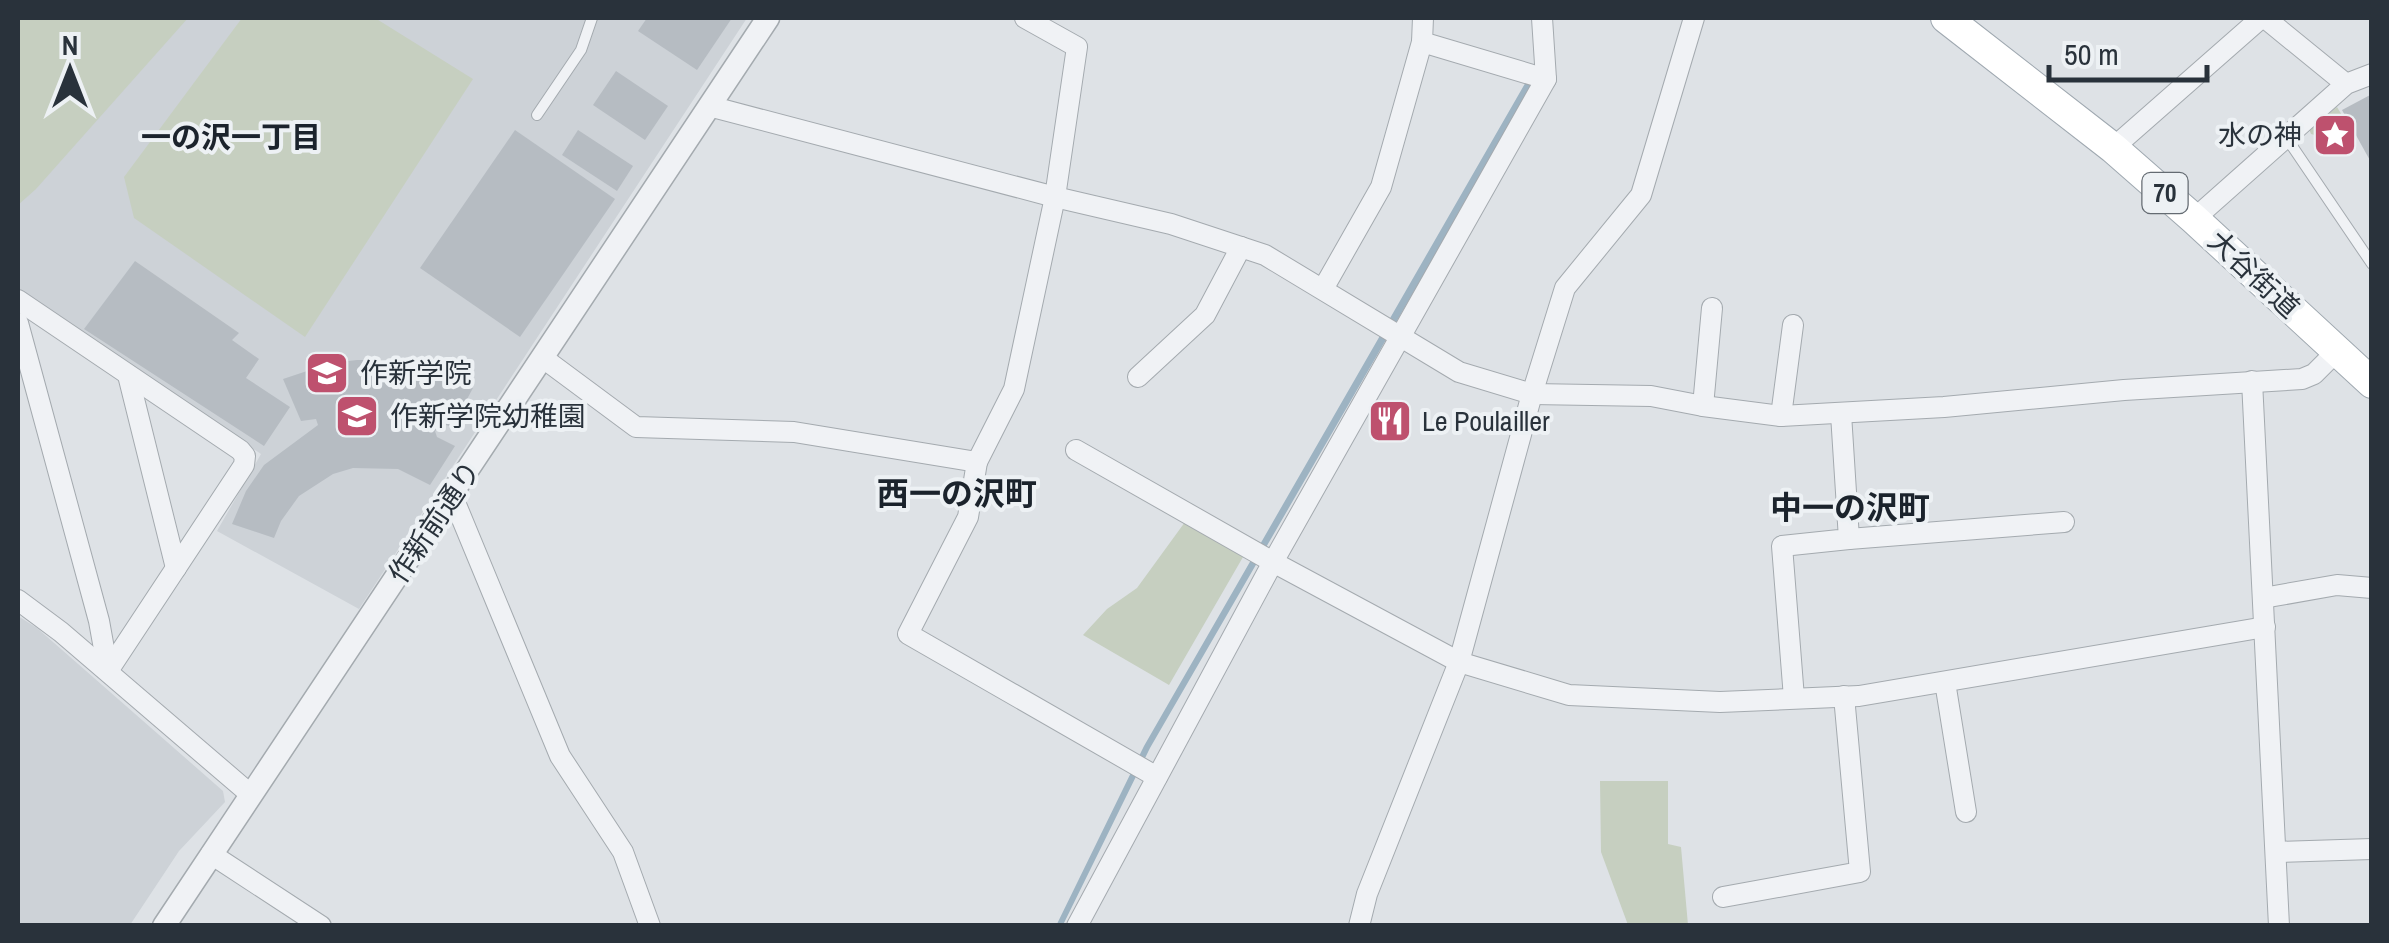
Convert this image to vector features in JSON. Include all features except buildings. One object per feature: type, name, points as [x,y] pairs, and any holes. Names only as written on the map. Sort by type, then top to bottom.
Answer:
[{"type":"main road","name":"大谷街道","points":[[1946,18],[2112,148],[2372,384]]},
{"type":"street","name":"作新前通り","points":[[164,926],[768,18]]},
{"type":"street","points":[[1025,18],[1078,47],[1055,198],[1014,389],[978,462],[968,518],[908,634],[1157,777]]},
{"type":"street","points":[[1323,289],[1381,187],[1422,42],[1423,18]]},
{"type":"street","points":[[1077,926],[1272,562],[1546,79],[1542,18]]},
{"type":"street","points":[[1359,926],[1366,894],[1459,662],[1532,394],[1566,288],[1641,195],[1694,18]]},
{"type":"street","points":[[2112,148],[2263,18],[2346,84]]},
{"type":"street","points":[[1422,42],[1546,79]]},
{"type":"street","points":[[2194,219],[2346,84],[2372,74]]},
{"type":"street","points":[[709,106],[1055,198],[1171,224],[1265,254],[1459,372],[1532,394],[1651,396],[1781,416],[1841,414],[2302,379],[2314,374],[2336,352]]},
{"type":"street","points":[[1138,377],[1204,315],[1241,247]]},
{"type":"street","points":[[18,300],[245,456],[244,465],[108,671]]},
{"type":"street","points":[[1702,406],[1712,308]]},
{"type":"street","points":[[18,323],[99,621],[108,671]]},
{"type":"street","points":[[1781,416],[1793,324]]},
{"type":"street","points":[[544,358],[636,427],[794,432],[978,462]]},
{"type":"street","points":[[128,374],[176,568]]},
{"type":"street","points":[[2252,381],[2280,926]]},
{"type":"street","points":[[1841,414],[1849,540]]},
{"type":"street","points":[[1076,450],[1272,562],[1459,662],[1569,694],[1720,702],[1844,696],[2264,627]]},
{"type":"street","points":[[452,495],[560,756],[624,852],[650,926]]},
{"type":"street","points":[[1794,698],[1782,546],[2064,522]]},
{"type":"street","points":[[2263,598],[2337,585],[2372,588]]},
{"type":"street","points":[[18,600],[108,671],[250,794]]},
{"type":"street","points":[[1945,682],[1966,812]]},
{"type":"street","points":[[1723,897],[1860,872],[1844,696]]},
{"type":"street","points":[[2276,852],[2372,849]]},
{"type":"street","points":[[212,854],[320,926]]},
{"type":"lane","points":[[537,115],[581,50],[592,18]]},
{"type":"lane","points":[[2286,137],[2372,264]]},
{"type":"shaded area","name":"作新学院","points":[[18,18],[747,18],[359,609],[217,531],[261,454],[18,292]]},
{"type":"shaded area","points":[[18,616],[37,628],[223,791],[225,802],[179,851],[130,925],[18,925]]},
{"type":"green space","points":[[18,18],[188,18],[18,205]]},
{"type":"green space","points":[[242,18],[375,18],[473,79],[305,337],[134,218],[124,177]]},
{"type":"green space","points":[[2337,107],[2351,130],[2333,140],[2311,134],[2309,129]]},
{"type":"green space","points":[[1185,522],[1243,557],[1169,685],[1083,635],[1107,609],[1137,588]]},
{"type":"green space","points":[[1600,781],[1668,781],[1668,844],[1681,847],[1688,925],[1628,925],[1601,852]]},
{"type":"water","points":[[1527,80],[1535,82],[1150,748],[1063,925],[1056,926],[1144,746]]},
{"type":"place","name":"水の神","points":[[2335,135]]},
{"type":"place","name":"作新学院","points":[[327,373]]},
{"type":"place","name":"作新学院幼稚園","points":[[357,416]]},
{"type":"place","name":"Le Poulailler","points":[[1390,421]]},
{"type":"district","name":"一の沢一丁目","points":[[231,137]]},
{"type":"district","name":"西一の沢町","points":[[957,493]]},
{"type":"district","name":"中一の沢町","points":[[1850,507]]}]
